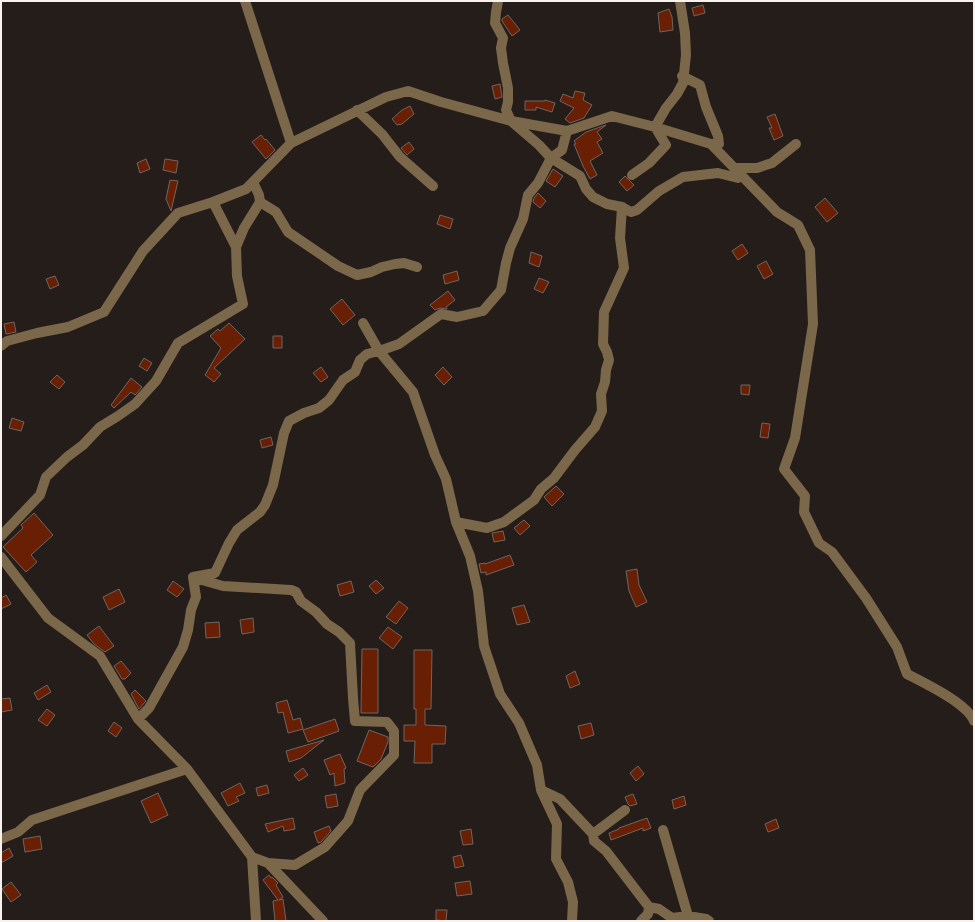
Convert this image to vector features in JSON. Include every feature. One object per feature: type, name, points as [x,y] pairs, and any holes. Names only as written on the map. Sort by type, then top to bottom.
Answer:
[{"type":"street","points":[[245,1],[291,143]]},
{"type":"street","points":[[498,1],[495,23],[503,38],[503,63],[508,88],[508,102],[506,110],[511,121],[539,145],[551,158],[580,176],[586,189],[593,197],[607,204],[622,207],[631,212],[638,210],[659,191],[683,177],[718,173],[738,178],[735,168]]},
{"type":"street","points":[[655,127],[683,83],[682,76],[686,55],[685,33],[680,1]]},
{"type":"street","points":[[1,346],[7,341],[68,327],[104,312],[143,251],[178,213],[213,202],[246,189],[291,143],[386,97],[408,91],[441,102],[511,121],[567,131],[612,116],[655,127],[710,144],[719,144],[718,136],[706,106],[700,85],[682,76]]},
{"type":"street","points":[[357,110],[382,134],[400,156],[433,186]]},
{"type":"street","points":[[632,175],[649,163],[666,145],[655,127]]},
{"type":"street","points":[[193,577],[215,573],[229,543],[237,530],[260,512],[265,505],[273,485],[284,433],[289,421],[304,413],[319,408],[329,400],[343,380],[355,372],[360,360],[367,354],[399,344],[441,314],[457,317],[482,310],[501,290],[510,248],[523,219],[528,195],[538,183],[551,158],[562,150],[567,131]]},
{"type":"street","points":[[710,144],[777,212],[798,225],[810,250],[813,324],[795,438],[784,469],[805,496],[804,512],[819,543],[832,552],[866,598],[896,648],[907,674],[949,696],[972,716],[974,721]]},
{"type":"street","points":[[735,168],[757,168],[772,163],[796,144]]},
{"type":"street","points":[[1,536],[40,495],[46,477],[67,457],[84,445],[100,426],[135,404],[156,381],[178,343],[243,304],[237,276],[236,247],[244,228],[260,202],[259,195],[253,182]]},
{"type":"street","points":[[213,202],[236,247]]},
{"type":"street","points":[[260,202],[276,212],[288,232],[338,266],[357,275],[395,264],[404,263],[417,267]]},
{"type":"street","points":[[456,522],[487,528],[504,522],[534,500],[542,489],[554,478],[595,427],[602,411],[601,394],[609,360],[603,344],[604,312],[624,268],[620,238],[622,207]]},
{"type":"street","points":[[363,323],[379,351],[413,392],[435,455],[446,478],[456,522],[470,556],[478,591],[484,646],[500,694],[519,723],[537,765],[541,790],[557,824],[556,859],[568,882],[573,902],[572,921]]},
{"type":"street","points":[[1,557],[48,618],[100,656],[138,719],[187,769],[252,857],[256,921]]},
{"type":"street","points":[[138,719],[149,708],[183,648],[191,610],[196,597],[193,577]]},
{"type":"street","points":[[193,577],[223,586],[291,590],[296,592],[301,601],[316,612],[326,624],[339,632],[350,643],[355,720],[387,722],[394,730],[394,755],[360,790],[348,822],[325,847],[295,865],[268,863],[252,857]]},
{"type":"street","points":[[1,839],[18,832],[32,820],[187,769]]},
{"type":"street","points":[[541,790],[560,799],[593,834],[594,841],[606,850],[649,907],[659,909],[672,918],[688,916],[706,919],[709,921]]},
{"type":"street","points":[[593,834],[624,810]]},
{"type":"street","points":[[663,830],[688,916]]},
{"type":"street","points":[[268,863],[323,921]]},
{"type":"street","points":[[641,921],[648,914],[649,907]]},
{"type":"building","points":[[703,5],[705,13],[694,16],[692,8]]},
{"type":"building","points":[[669,9],[672,17],[673,30],[660,32],[658,13]]},
{"type":"building","points":[[508,15],[520,30],[512,36],[502,21],[502,19]]},
{"type":"building","points":[[500,84],[502,97],[495,99],[492,86]]},
{"type":"building","points":[[575,91],[585,93],[583,100],[592,105],[584,118],[570,123],[565,119],[574,108],[560,101],[563,94],[573,98]]},
{"type":"building","points":[[545,100],[555,103],[552,112],[536,107],[536,110],[525,110],[525,101]]},
{"type":"building","points":[[410,106],[414,114],[402,124],[397,125],[392,119],[402,110]]},
{"type":"building","points":[[775,114],[783,136],[774,140],[769,128],[772,128],[767,117]]},
{"type":"building","points":[[606,125],[597,132],[602,139],[597,142],[603,153],[590,161],[597,175],[590,179],[583,166],[574,141],[586,132]]},
{"type":"building","points":[[261,135],[275,150],[266,159],[252,142]]},
{"type":"building","points":[[409,142],[414,149],[407,155],[401,148]]},
{"type":"building","points":[[146,159],[150,169],[140,173],[137,163]]},
{"type":"building","points":[[165,159],[178,161],[176,173],[163,170]]},
{"type":"building","points":[[553,169],[563,176],[555,187],[546,181]]},
{"type":"building","points":[[625,176],[634,185],[627,191],[619,182]]},
{"type":"building","points":[[170,180],[178,181],[171,211],[166,199]]},
{"type":"building","points":[[538,193],[546,201],[540,208],[533,202]]},
{"type":"building","points":[[825,198],[838,213],[827,222],[815,207]]},
{"type":"building","points":[[440,215],[453,219],[450,229],[437,224]]},
{"type":"building","points":[[742,244],[748,253],[738,260],[732,251]]},
{"type":"building","points":[[531,252],[542,256],[539,267],[529,263]]},
{"type":"building","points":[[766,261],[773,274],[764,279],[757,266]]},
{"type":"building","points":[[457,271],[459,280],[445,284],[443,275]]},
{"type":"building","points":[[55,276],[59,285],[50,289],[46,279]]},
{"type":"building","points":[[539,278],[549,282],[543,293],[534,289]]},
{"type":"building","points":[[448,291],[455,300],[446,307],[447,309],[440,308],[435,310],[430,305]]},
{"type":"building","points":[[342,299],[355,315],[343,325],[330,309]]},
{"type":"building","points":[[14,322],[16,332],[6,334],[4,324]]},
{"type":"building","points":[[229,323],[245,339],[214,368],[221,374],[214,382],[205,375],[221,348],[210,336],[218,329],[220,331]]},
{"type":"building","points":[[273,336],[282,336],[282,348],[273,348]]},
{"type":"building","points":[[144,358],[152,363],[147,371],[139,366]]},
{"type":"building","points":[[321,367],[328,377],[321,382],[313,373]]},
{"type":"building","points":[[443,367],[452,377],[444,385],[435,375]]},
{"type":"building","points":[[57,375],[65,382],[59,389],[50,382]]},
{"type":"building","points":[[131,378],[142,387],[135,395],[131,392],[114,408],[111,405]]},
{"type":"building","points":[[741,385],[750,385],[749,395],[741,394]]},
{"type":"building","points":[[12,418],[24,422],[21,431],[9,428]]},
{"type":"building","points":[[762,423],[770,424],[768,438],[760,437]]},
{"type":"building","points":[[271,437],[273,445],[262,448],[260,440]]},
{"type":"building","points":[[556,486],[564,494],[552,506],[544,497]]},
{"type":"building","points":[[34,513],[53,535],[31,555],[37,562],[26,572],[3,547],[23,528],[21,525]]},
{"type":"building","points":[[524,520],[530,526],[520,535],[514,528]]},
{"type":"building","points":[[503,531],[505,540],[494,542],[492,533]]},
{"type":"building","points":[[510,555],[514,565],[486,575],[486,572],[481,573],[479,564],[485,564]]},
{"type":"building","points":[[637,569],[639,585],[647,602],[636,607],[629,591],[626,571]]},
{"type":"building","points":[[376,580],[384,588],[376,594],[369,586]]},
{"type":"building","points":[[173,581],[184,589],[177,597],[167,590]]},
{"type":"building","points":[[351,581],[354,592],[340,596],[337,585]]},
{"type":"building","points":[[119,589],[125,602],[109,610],[103,597]]},
{"type":"building","points":[[6,595],[11,604],[1,609],[1,598]]},
{"type":"building","points":[[399,601],[408,608],[396,624],[386,617]]},
{"type":"building","points":[[524,605],[530,622],[517,625],[512,608]]},
{"type":"building","points":[[253,618],[254,632],[242,634],[240,620]]},
{"type":"building","points":[[219,622],[220,637],[206,638],[205,623]]},
{"type":"building","points":[[99,626],[114,646],[105,652],[94,644],[87,635]]},
{"type":"building","points":[[388,627],[402,637],[393,649],[379,638]]},
{"type":"building","points":[[362,649],[378,649],[378,713],[361,713]]},
{"type":"building","points":[[414,650],[432,650],[431,709],[425,709],[425,725],[446,726],[445,744],[432,744],[432,763],[414,763],[415,741],[404,741],[404,725],[416,725],[416,709],[414,709]]},
{"type":"building","points":[[121,661],[131,673],[125,679],[122,679],[114,666]]},
{"type":"building","points":[[575,671],[580,684],[570,688],[566,676]]},
{"type":"building","points":[[47,685],[51,692],[38,700],[34,693]]},
{"type":"building","points":[[135,690],[146,701],[139,709],[131,694]]},
{"type":"building","points":[[10,698],[12,710],[1,712],[1,699]]},
{"type":"building","points":[[287,700],[293,720],[300,718],[303,729],[288,733],[283,712],[278,713],[276,703]]},
{"type":"building","points":[[47,709],[55,715],[47,726],[38,720]]},
{"type":"building","points":[[335,719],[339,731],[308,742],[303,730]]},
{"type":"building","points":[[114,722],[122,728],[116,737],[108,731]]},
{"type":"building","points":[[591,723],[594,735],[581,739],[578,726]]},
{"type":"building","points":[[369,730],[388,737],[388,742],[381,759],[373,767],[357,761]]},
{"type":"building","points":[[324,740],[301,758],[289,762],[286,751]]},
{"type":"building","points":[[340,754],[346,768],[344,769],[345,783],[335,786],[334,773],[330,775],[324,760]]},
{"type":"building","points":[[638,766],[644,774],[636,781],[630,773]]},
{"type":"building","points":[[303,768],[308,775],[299,781],[294,775]]},
{"type":"building","points":[[240,783],[245,793],[236,797],[239,801],[228,806],[221,793]]},
{"type":"building","points":[[267,785],[269,793],[258,796],[256,788]]},
{"type":"building","points":[[158,793],[168,815],[151,823],[141,801]]},
{"type":"building","points":[[336,794],[338,806],[327,808],[325,796]]},
{"type":"building","points":[[633,794],[637,804],[630,806],[625,797]]},
{"type":"building","points":[[684,796],[686,805],[674,809],[672,800]]},
{"type":"building","points":[[293,818],[295,829],[284,831],[283,826],[268,832],[265,824]]},
{"type":"building","points":[[647,818],[651,828],[643,831],[643,828],[611,840],[609,833]]},
{"type":"building","points":[[776,819],[779,828],[768,832],[765,824]]},
{"type":"building","points":[[329,826],[331,831],[321,842],[318,843],[314,832]]},
{"type":"building","points":[[471,829],[473,844],[463,845],[460,831]]},
{"type":"building","points":[[40,836],[42,849],[25,852],[23,839]]},
{"type":"building","points":[[9,848],[13,856],[1,863],[1,853]]},
{"type":"building","points":[[461,855],[464,866],[455,868],[453,857]]},
{"type":"building","points":[[269,875],[278,883],[276,885],[283,897],[279,900],[283,899],[286,921],[275,921],[273,901],[278,900],[263,880]]},
{"type":"building","points":[[470,881],[472,894],[457,896],[455,883]]},
{"type":"building","points":[[11,882],[21,895],[11,902],[2,889]]},
{"type":"building","points":[[436,910],[447,910],[446,921],[436,920]]}]
